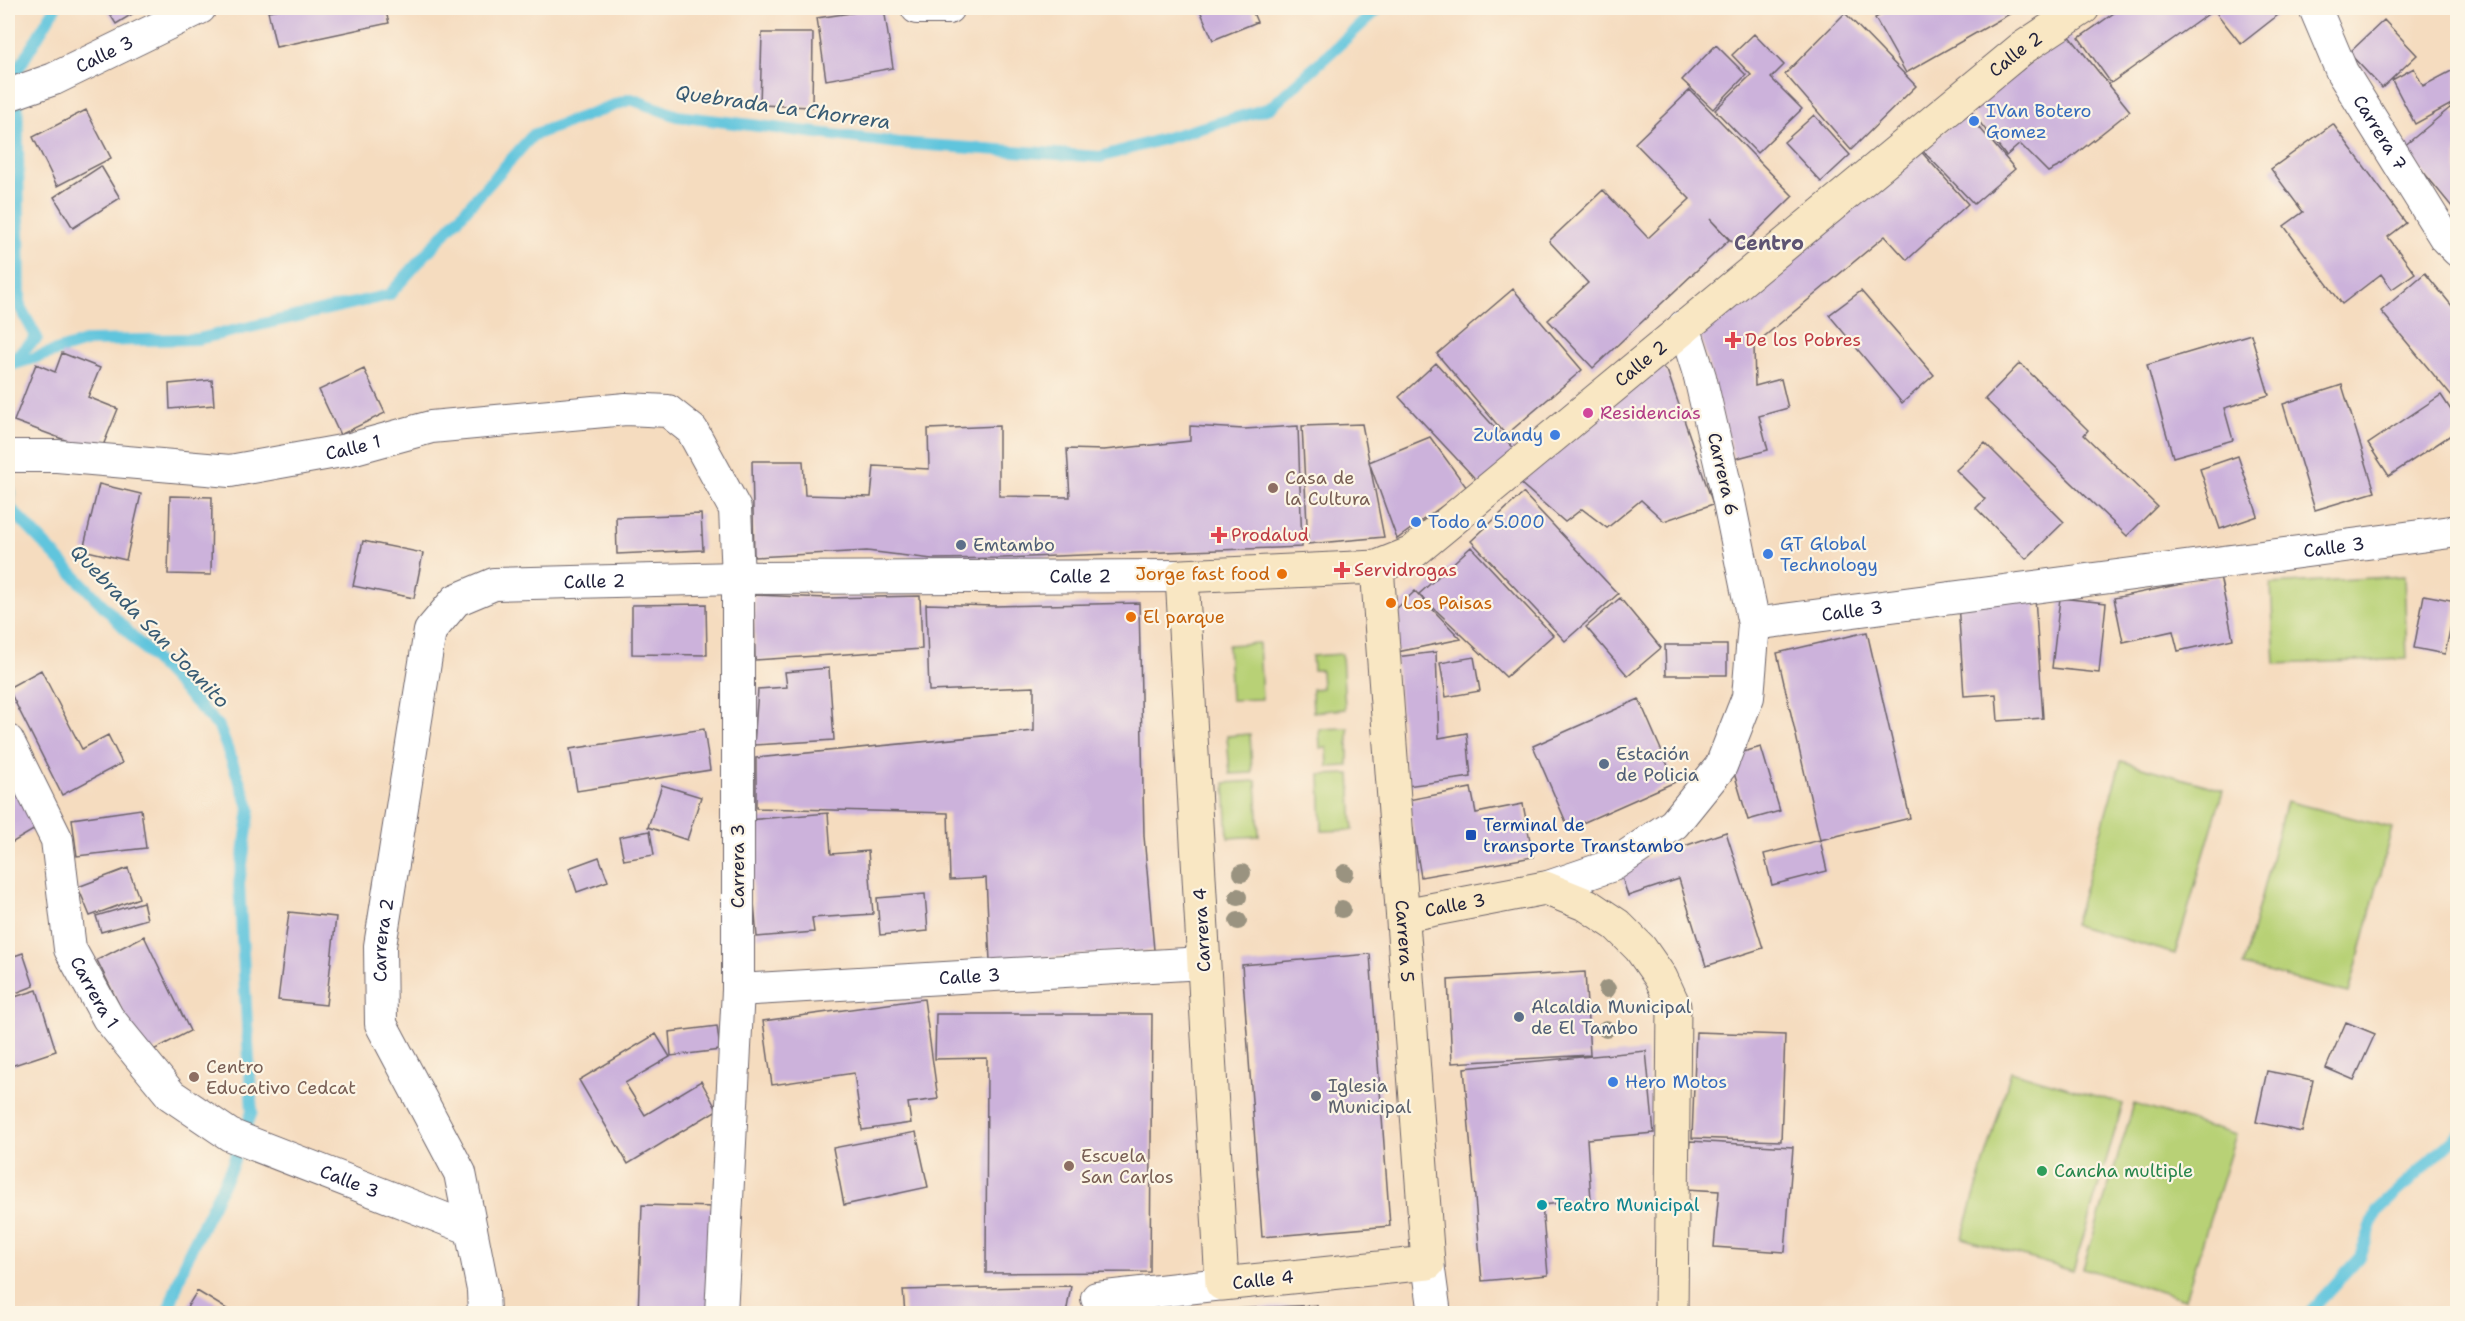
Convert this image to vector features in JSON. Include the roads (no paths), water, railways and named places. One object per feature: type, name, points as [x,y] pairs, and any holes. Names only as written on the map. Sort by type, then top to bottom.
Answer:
[{"type":"main road","name":"Calle 2","points":[[1182,576],[1377,567],[1412,553],[2021,49],[2083,8]]},
{"type":"main road","name":"Carrera 5","points":[[1377,567],[1428,1263]]},
{"type":"main road","name":"Carrera 4","points":[[1182,576],[1222,1284]]},
{"type":"main road","name":"Calle 3","points":[[1404,915],[1545,888]]},
{"type":"main road","points":[[1545,888],[1587,905],[1617,925],[1640,948],[1661,978],[1674,1006],[1671,1314]]},
{"type":"main road","name":"Calle 4","points":[[1222,1284],[1428,1263]]},
{"type":"street","name":"Calle 3","points":[[8,95],[54,79],[200,8]]},
{"type":"street","points":[[917,8],[948,8]]},
{"type":"street","name":"Carrera 7","points":[[2315,8],[2342,72],[2446,239],[2457,251]]},
{"type":"street","name":"Carrera 6","points":[[1684,326],[1700,377],[1754,624]]},
{"type":"street","name":"Calle 1","points":[[8,456],[57,456],[230,471],[347,450],[431,427],[626,409],[668,411],[692,430]]},
{"type":"street","name":"Carrera 3","points":[[692,430],[735,509],[738,578],[738,990],[721,1314]]},
{"type":"street","name":"Calle 3","points":[[1545,888],[1613,865],[1674,824],[1721,766],[1748,697],[1754,624],[2457,531]]},
{"type":"street","name":"Calle 2","points":[[494,584],[738,578],[1182,576]]},
{"type":"street","name":"Carrera 2","points":[[484,1314],[483,1290],[460,1173],[381,1024],[380,946],[430,631],[456,600],[494,584]]},
{"type":"street","name":"Carrera 1","points":[[8,741],[57,840],[70,949],[108,1018],[171,1095],[244,1139]]},
{"type":"street","name":"Calle 3","points":[[738,990],[1203,963]]},
{"type":"street","name":"Calle 3","points":[[244,1139],[471,1229]]},
{"type":"street","name":"Carrera 5","points":[[1428,1263],[1435,1314]]},
{"type":"street","name":"Calle 4","points":[[1097,1298],[1222,1284]]},
{"type":"waterway","name":"Quebrada San Joanito","points":[[8,363],[37,338],[20,307],[17,71],[55,8]]},
{"type":"waterway","name":"Quebrada La Chorrera","points":[[8,366],[88,341],[198,339],[389,295],[533,135],[631,99],[677,116],[899,143],[1100,157],[1270,108],[1379,8]]},
{"type":"waterway","name":"Quebrada San Joanito","points":[[8,463],[10,508],[219,727],[250,809],[239,884],[252,1112],[231,1168],[187,1257],[167,1314]]},
{"type":"waterway","points":[[2308,1314],[2360,1257],[2377,1211],[2458,1135]]},
{"type":"place","name":"IVan Botero Gomez","points":[[1974,121]]},
{"type":"place","name":"De los Pobres","points":[[1733,340]]},
{"type":"place","name":"Residencias","points":[[1588,413]]},
{"type":"place","name":"Zulandy","points":[[1555,435]]},
{"type":"place","name":"Casa de la Cultura","points":[[1273,488]]},
{"type":"place","name":"Todo a 5.000","points":[[1416,522]]},
{"type":"place","name":"Prodalud","points":[[1219,535]]},
{"type":"place","name":"Emtambo","points":[[961,545]]},
{"type":"place","name":"GT Global Technology","points":[[1768,554]]},
{"type":"place","name":"Servidrogas","points":[[1342,570]]},
{"type":"place","name":"Jorge fast food","points":[[1282,574]]},
{"type":"place","name":"Los Paisas","points":[[1391,603]]},
{"type":"place","name":"El parque","points":[[1131,617]]},
{"type":"place","name":"Estación de Policia","points":[[1604,764]]},
{"type":"place","name":"Terminal de transporte Transtambo","points":[[1471,835]]},
{"type":"place","name":"Alcaldia Municipal de El Tambo","points":[[1519,1017]]},
{"type":"place","name":"Centro Educativo Cedcat","points":[[194,1077]]},
{"type":"place","name":"Hero Motos","points":[[1613,1082]]},
{"type":"place","name":"Iglesia Municipal","points":[[1316,1096]]},
{"type":"place","name":"Escuela San Carlos","points":[[1069,1166]]},
{"type":"place","name":"Cancha multiple","points":[[2042,1171]]},
{"type":"place","name":"Teatro Municipal","points":[[1542,1205]]},
{"type":"district","name":"Centro","points":[[1769,243]]}]
